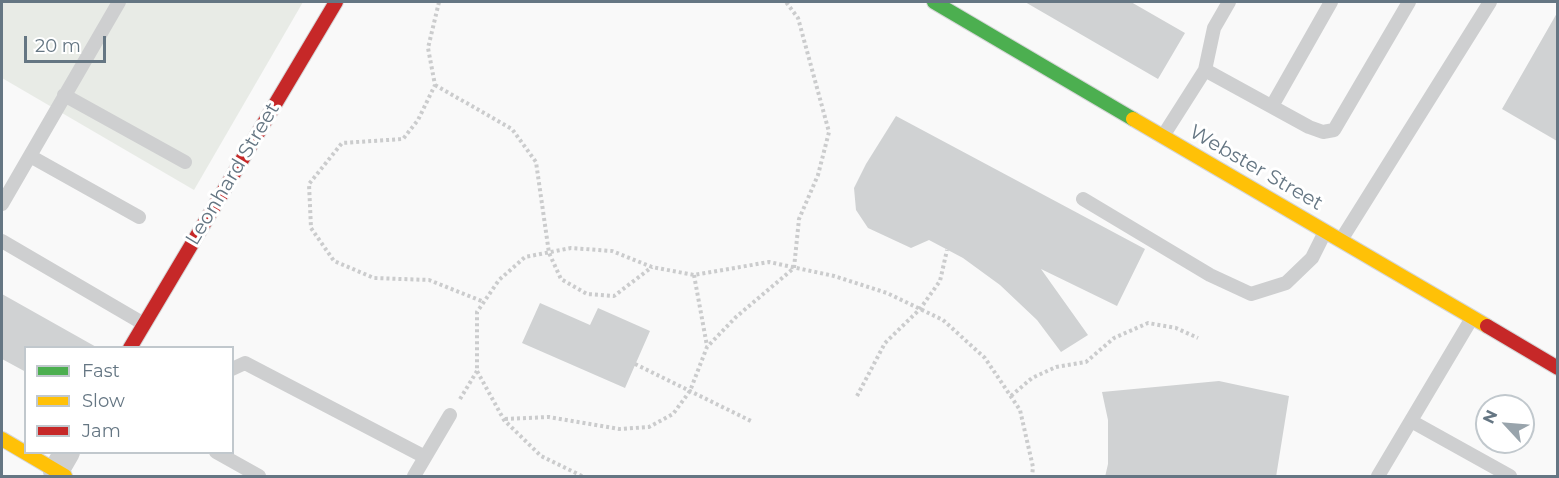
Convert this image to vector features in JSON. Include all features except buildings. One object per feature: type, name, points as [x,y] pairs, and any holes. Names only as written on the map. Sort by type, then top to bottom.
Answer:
[{"type":"street","name":"Leonhard Street","points":[[131,346],[336,2]]},
{"type":"street","name":"Webster Street","points":[[934,2],[1557,368]]},
{"type":"street","points":[[2,439],[24,449]]},
{"type":"street","points":[[35,454],[63,467]]},
{"type":"lane","points":[[2,204],[119,2]]},
{"type":"lane","points":[[1163,136],[1205,69],[1214,28],[1229,2]]},
{"type":"lane","points":[[1272,106],[1331,2]]},
{"type":"lane","points":[[1205,69],[1309,128],[1323,132],[1334,130],[1410,2]]},
{"type":"lane","points":[[1341,240],[1490,2]]},
{"type":"lane","points":[[64,95],[184,162]]},
{"type":"lane","points":[[30,156],[139,218]]},
{"type":"lane","points":[[1083,199],[1210,275],[1251,294],[1286,283],[1312,258],[1326,231]]},
{"type":"lane","points":[[2,241],[144,324]]},
{"type":"lane","points":[[1378,477],[1472,318]]},
{"type":"lane","points":[[234,368],[245,363],[425,457]]},
{"type":"lane","points":[[414,477],[450,415]]},
{"type":"lane","points":[[1411,421],[1510,477]]},
{"type":"lane","points":[[218,454],[259,477]]},
{"type":"path","points":[[439,2],[428,48],[435,85],[418,120],[403,139],[342,142],[309,183],[310,228],[334,261],[374,278],[429,280],[484,302]]},
{"type":"path","points":[[504,420],[549,417],[619,429],[649,427],[673,414],[690,391],[707,347],[736,317],[794,268],[799,219],[818,176],[829,132],[798,18],[786,2]]},
{"type":"path","points":[[435,85],[512,129],[536,162],[549,253],[561,279],[587,294],[614,296],[652,267]]},
{"type":"path","points":[[582,477],[541,456],[504,420],[477,371],[477,312],[499,280],[525,257],[571,248],[612,251],[652,267],[694,274],[769,262],[834,276],[887,293],[943,320],[985,358],[1020,410],[1033,467],[1032,477]]},
{"type":"path","points":[[857,396],[885,343],[920,309],[940,281],[947,250]]},
{"type":"path","points":[[694,274],[707,347]]},
{"type":"path","points":[[1011,396],[1032,378],[1056,367],[1086,362],[1114,338],[1148,323],[1176,328],[1198,338]]},
{"type":"path","points":[[635,364],[753,422]]},
{"type":"path","points":[[450,415],[477,371]]},
{"type":"shaded area","points":[[2,2],[303,2],[194,190],[2,78]]},
{"type":"traffic: fast","points":[[934,2],[1133,119]]},
{"type":"traffic: slow","points":[[1133,119],[1487,326]]},
{"type":"traffic: slow","points":[[2,439],[24,452]]},
{"type":"traffic: slow","points":[[28,454],[65,476]]},
{"type":"traffic: jam","points":[[131,346],[336,2]]},
{"type":"traffic: jam","points":[[1487,326],[1558,368]]}]
